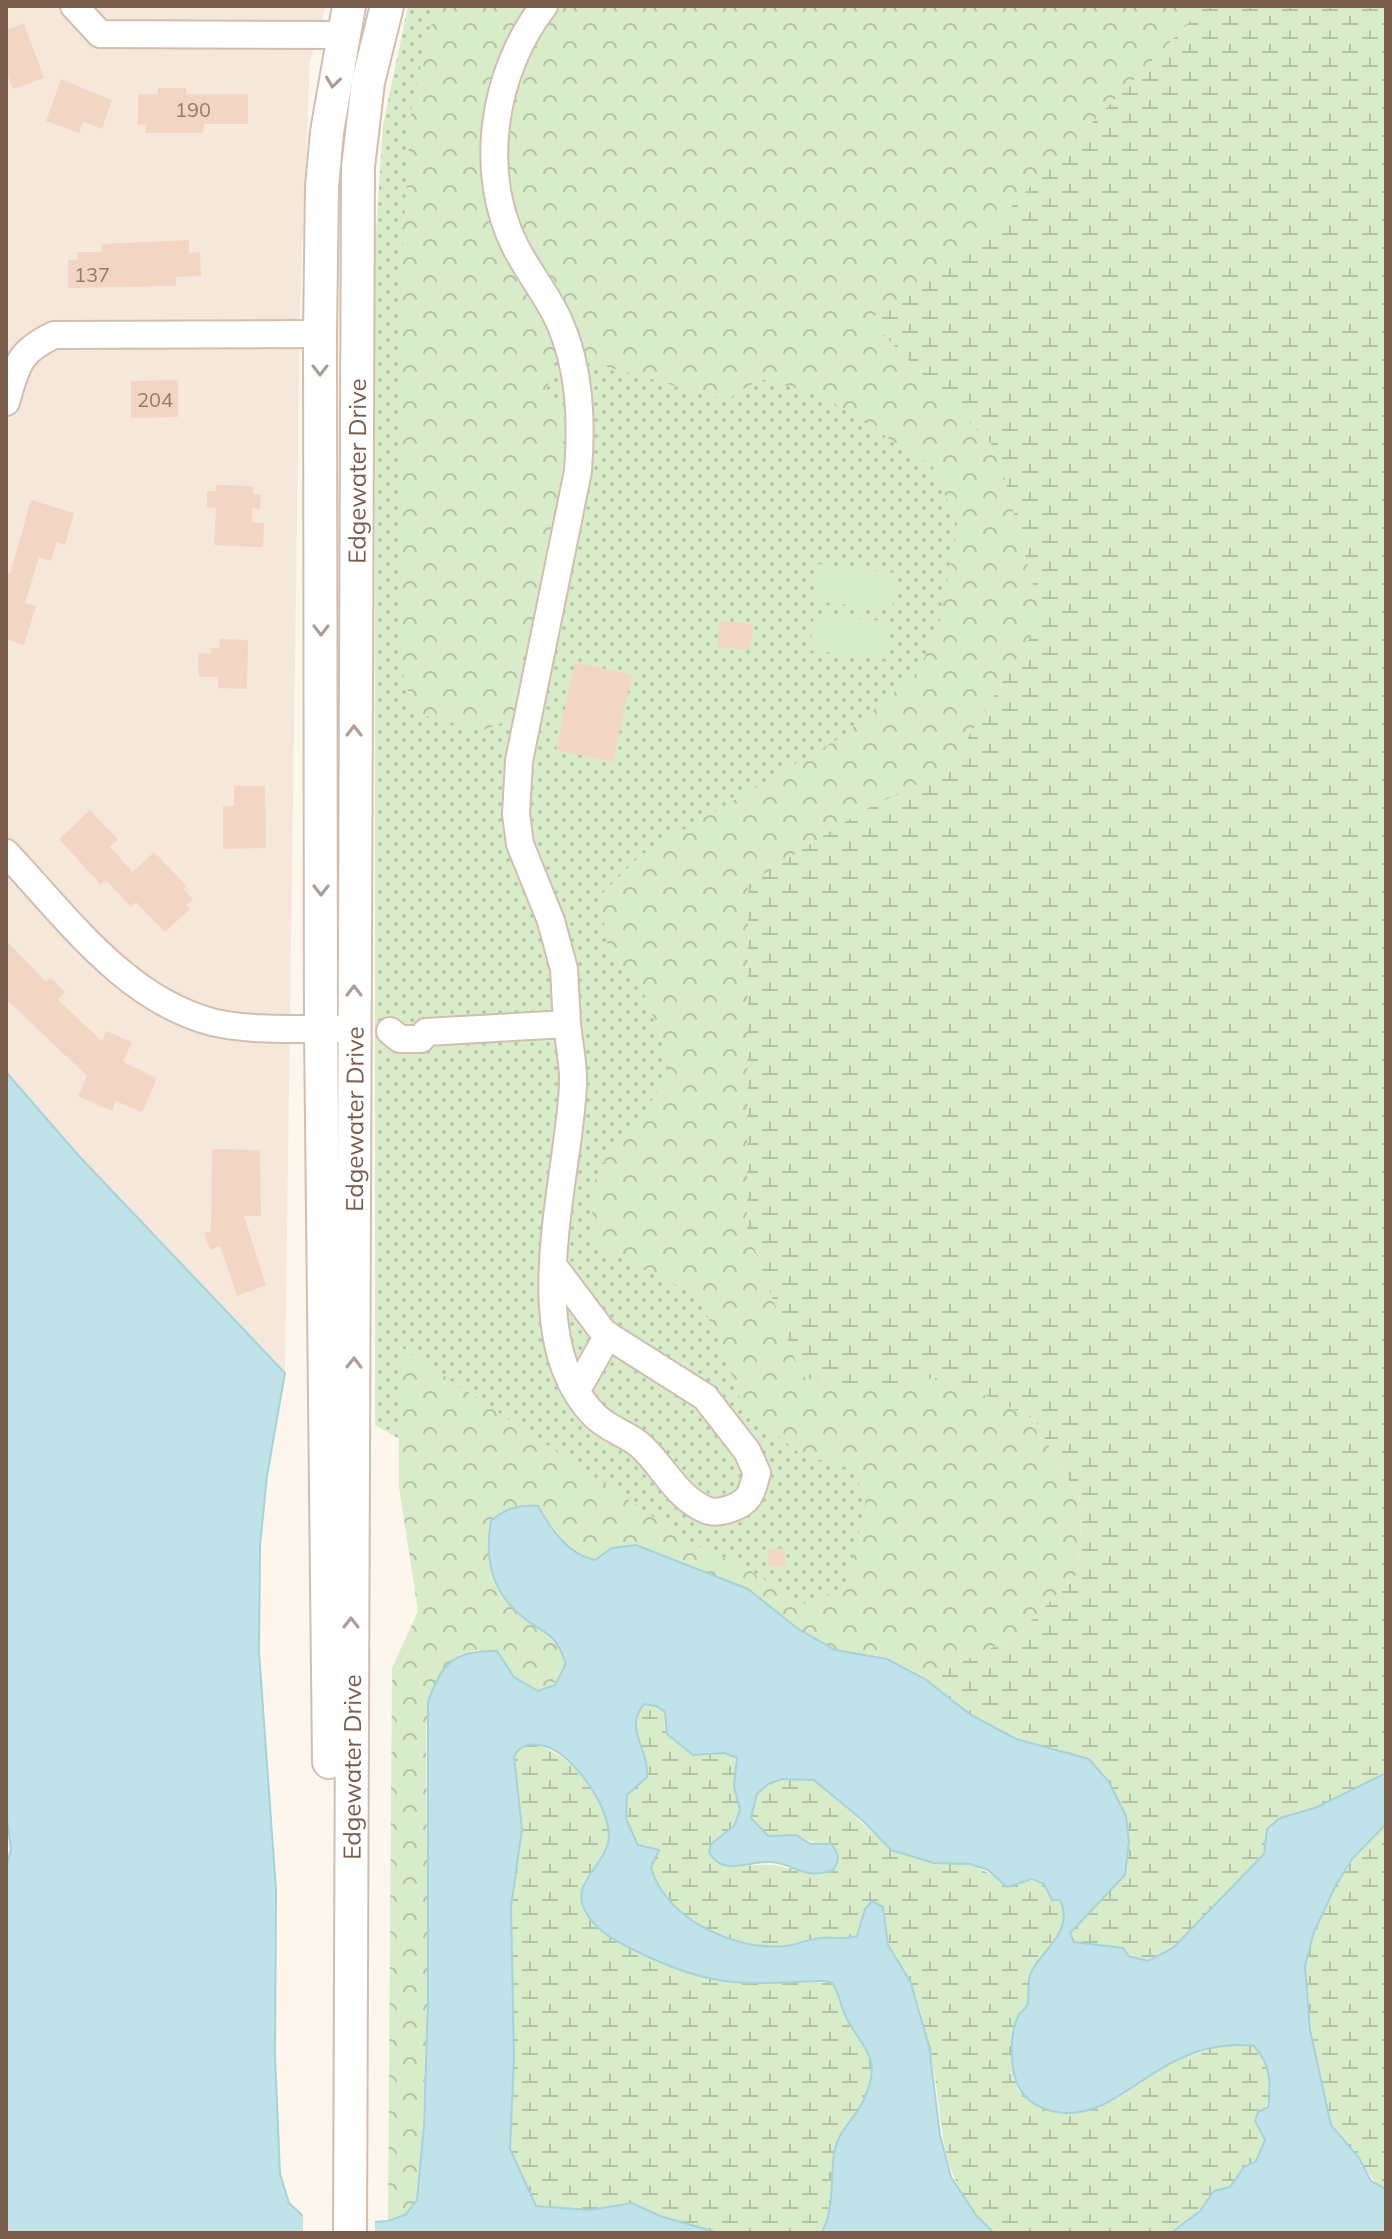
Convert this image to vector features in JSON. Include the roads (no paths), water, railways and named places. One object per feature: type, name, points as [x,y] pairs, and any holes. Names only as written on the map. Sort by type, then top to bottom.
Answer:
[{"type":"street","points":[[74,6],[100,34],[345,20]]},
{"type":"street","name":"Edgewater Drive","points":[[332,2233],[342,2178],[354,1029],[358,167],[368,82],[387,6]]},
{"type":"street","points":[[544,6],[526,29],[506,81],[496,116],[495,173],[515,246],[559,323],[575,374],[581,422],[578,471],[519,761],[516,814],[520,844],[551,921],[564,969],[573,1084],[560,1184],[555,1268],[554,1326],[568,1377],[595,1417],[641,1446],[677,1490],[708,1511],[731,1509],[749,1497],[757,1473],[747,1451],[705,1397],[608,1335],[555,1268]]},
{"type":"street","name":"Edgewater Drive","points":[[345,20],[323,173],[320,334],[321,1029],[342,2178],[350,2233]]},
{"type":"street","points":[[6,402],[15,369],[30,347],[54,335],[320,334]]},
{"type":"street","points":[[6,853],[116,969],[161,1002],[212,1022],[238,1027],[390,1031],[400,1039],[421,1039],[426,1032],[567,1024]]},
{"type":"street","points":[[577,1390],[608,1335]]},
{"type":"water","points":[[6,1072],[78,1155],[285,1373],[267,1476],[260,1545],[259,1652],[276,1890],[275,2056],[280,2174],[289,2203],[303,2216],[362,2223],[388,2221],[405,2215],[417,2200],[424,2126],[428,2002],[428,1702],[439,1677],[452,1661],[482,1651],[497,1651],[514,1677],[538,1691],[555,1685],[566,1664],[561,1652],[551,1637],[526,1620],[508,1602],[495,1581],[489,1559],[491,1521],[507,1510],[538,1506],[561,1540],[585,1557],[595,1560],[612,1548],[636,1545],[748,1589],[797,1628],[835,1650],[887,1659],[925,1679],[971,1715],[1016,1739],[1089,1759],[1109,1782],[1126,1816],[1129,1841],[1125,1875],[1070,1933],[1074,1942],[1123,1948],[1129,1956],[1148,1961],[1173,1948],[1264,1854],[1267,1829],[1280,1818],[1315,1808],[1386,1773],[1386,1824],[1352,1859],[1335,1887],[1314,1932],[1305,1966],[1310,2030],[1331,2125],[1359,2158],[1371,2181],[1386,2189],[1386,2233],[1171,2233],[1200,2211],[1214,2191],[1230,2187],[1244,2167],[1256,2161],[1265,2140],[1255,2121],[1258,2112],[1268,2107],[1269,2082],[1267,2067],[1254,2046],[1225,2046],[1186,2056],[1114,2099],[1082,2112],[1064,2113],[1036,2105],[1024,2095],[1016,2081],[1012,2040],[1019,2014],[1027,2005],[1030,1975],[1060,1932],[1064,1912],[1060,1900],[1052,1900],[1044,1884],[1032,1879],[1007,1887],[988,1870],[970,1864],[934,1863],[891,1850],[863,1821],[814,1780],[782,1779],[768,1784],[757,1794],[751,1818],[768,1836],[796,1835],[811,1844],[831,1844],[838,1857],[833,1870],[808,1873],[772,1862],[737,1866],[722,1864],[709,1852],[711,1844],[734,1826],[740,1810],[734,1787],[737,1758],[725,1753],[693,1755],[667,1734],[665,1712],[656,1706],[644,1704],[636,1722],[647,1777],[627,1795],[626,1819],[638,1845],[659,1850],[651,1867],[658,1885],[670,1902],[704,1928],[744,1943],[765,1946],[857,1936],[865,1909],[872,1901],[883,1907],[888,1945],[911,1983],[929,2046],[940,2135],[951,2177],[976,2215],[994,2233],[821,2233],[830,2205],[836,2145],[863,2101],[872,2074],[869,2055],[846,2017],[835,1987],[823,1981],[730,1982],[689,1973],[625,1946],[604,1932],[587,1914],[581,1894],[608,1843],[605,1816],[590,1786],[568,1760],[545,1746],[531,1744],[524,1746],[514,1756],[522,1829],[511,1907],[514,2057],[510,2149],[536,2206],[590,2210],[632,2203],[660,2216],[719,2233],[6,2233],[6,1868],[11,1849],[6,1812]]}]
